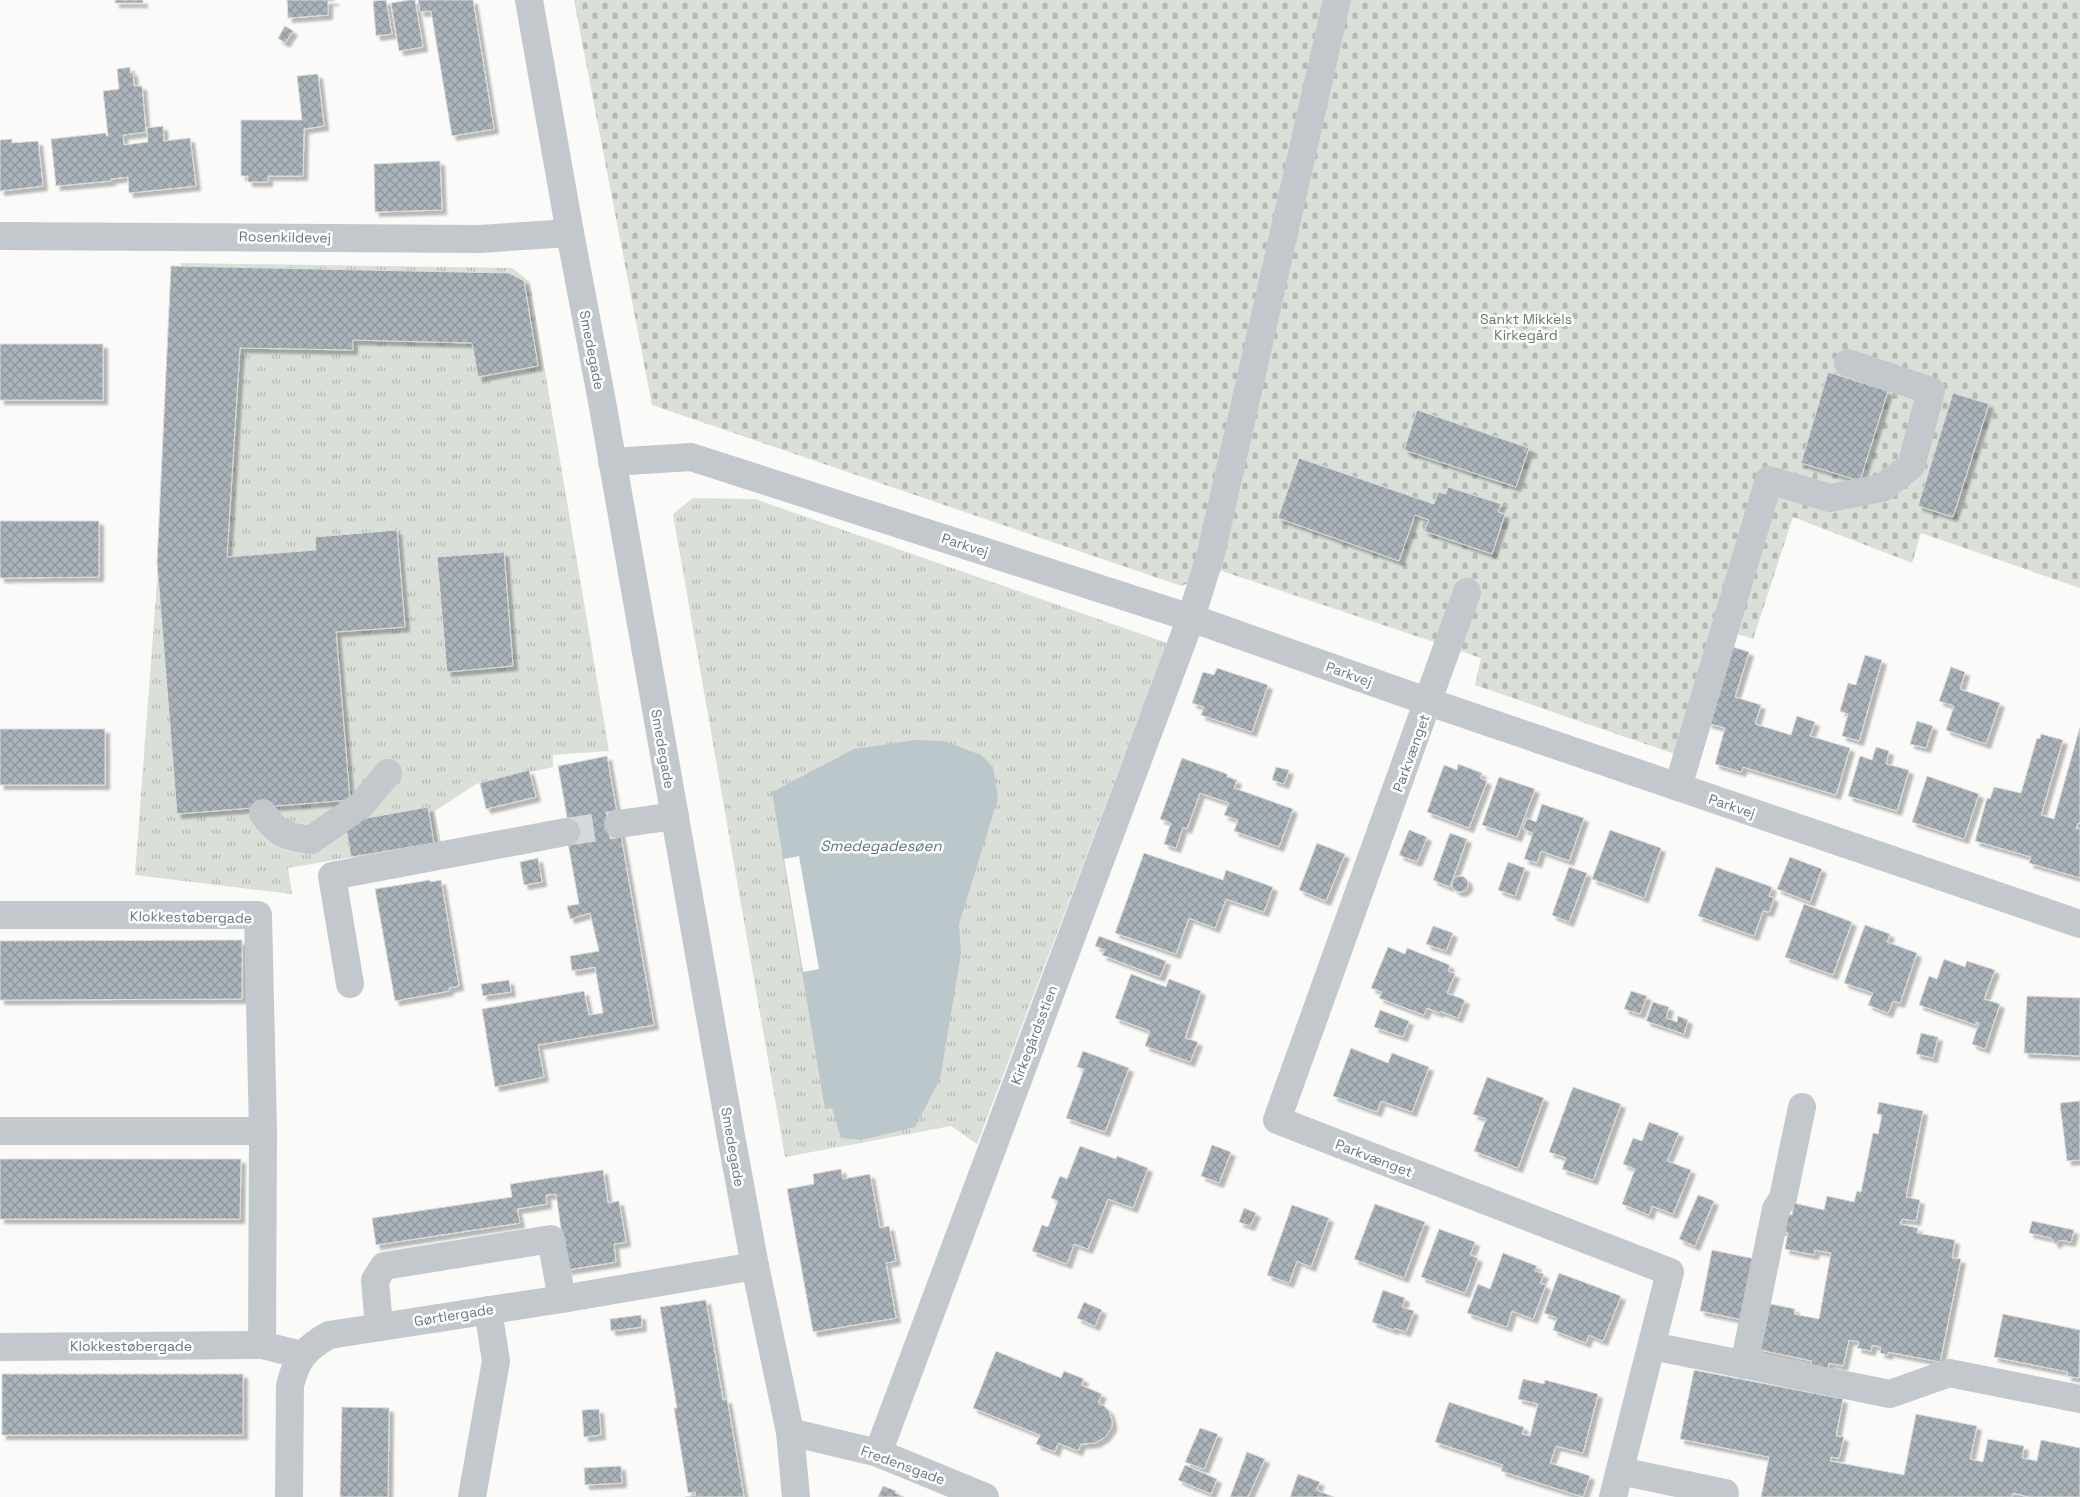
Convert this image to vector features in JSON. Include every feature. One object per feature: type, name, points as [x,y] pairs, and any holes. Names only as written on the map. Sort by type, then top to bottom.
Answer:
[{"type":"street","name":"Smedegade","points":[[529,0],[755,1266],[790,1432],[796,1497]]},
{"type":"street","name":"Kirkegårdsstien","points":[[878,1453],[1191,618],[1211,553],[1337,0]]},
{"type":"street","name":"Rosenkildevej","points":[[0,236],[479,239],[570,232]]},
{"type":"street","points":[[1678,787],[1769,480],[1830,498],[1882,488],[1911,466],[1931,391],[1848,363]]},
{"type":"street","name":"Parkvej","points":[[612,462],[690,457],[1191,618],[1429,702],[2080,924]]},
{"type":"street","points":[[1429,702],[1468,592]]},
{"type":"street","name":"Parkvænget","points":[[1429,702],[1277,1120],[1670,1272],[1614,1497]]},
{"type":"street","points":[[263,813],[271,826],[290,837],[312,840],[361,805],[388,773]]},
{"type":"street","points":[[618,824],[675,816]]},
{"type":"street","points":[[350,984],[332,876],[566,832]]},
{"type":"street","name":"Klokkestøbergade","points":[[0,915],[258,915],[263,1131],[262,1345]]},
{"type":"street","points":[[1744,1365],[1776,1209],[1783,1198],[1802,1107]]},
{"type":"street","points":[[0,1131],[263,1131]]},
{"type":"street","points":[[379,1327],[375,1280],[384,1266],[541,1240],[551,1239],[562,1299]]},
{"type":"street","name":"Gørtlergade","points":[[289,1497],[290,1386],[294,1370],[302,1355],[314,1343],[329,1334],[562,1299],[755,1266]]},
{"type":"street","points":[[472,1497],[496,1361],[488,1310]]},
{"type":"street","name":"Klokkestøbergade","points":[[0,1347],[262,1345],[302,1355]]},
{"type":"street","points":[[1652,1346],[1890,1394],[1949,1373],[2080,1399]]},
{"type":"street","name":"Fredensgade","points":[[790,1432],[878,1453],[986,1497]]},
{"type":"street","points":[[1620,1471],[1725,1493],[1724,1497]]},
{"type":"green space","name":"Sankt Mikkels Kirkegård","points":[[574,0],[2080,0],[2080,588],[1921,533],[1912,563],[1793,517],[1753,639],[1734,633],[1695,761],[1475,685],[1481,658],[1222,571],[1181,586],[652,405]]},
{"type":"green space","points":[[181,263],[512,268],[530,282],[609,751],[553,755],[553,767],[476,784],[435,811],[441,842],[288,868],[292,894],[135,875]]},
{"type":"green space","points":[[693,498],[755,499],[1167,643],[977,1144],[951,1126],[785,1157],[673,514]]},
{"type":"water","name":"Smedegadesøen","points":[[916,740],[944,741],[981,755],[993,767],[998,798],[959,924],[961,953],[940,1079],[915,1127],[861,1140],[841,1138],[832,1108],[825,1109],[772,792],[854,749]]},
{"type":"pier","points":[[799,856],[819,969],[803,972],[784,859]]},
{"type":"building","points":[[115,0],[143,0],[143,3],[115,3]]},
{"type":"building","points":[[287,0],[334,1],[328,1],[328,15],[288,18]]},
{"type":"building","points":[[386,0],[392,34],[376,36],[373,1]]},
{"type":"building","points":[[415,0],[423,47],[399,51],[391,3]]},
{"type":"building","points":[[418,0],[473,0],[494,129],[452,136],[431,11],[420,12]]},
{"type":"building","points":[[285,26],[293,31],[285,43],[278,38]]},
{"type":"building","points":[[130,67],[130,73],[133,72],[134,86],[142,86],[146,132],[123,135],[124,145],[148,142],[147,128],[163,126],[164,141],[190,138],[196,186],[129,193],[128,177],[111,179],[111,181],[56,186],[51,139],[106,133],[106,136],[108,136],[103,91],[119,89],[117,69]]},
{"type":"building","points":[[318,74],[324,126],[304,129],[303,176],[268,176],[268,182],[248,182],[248,176],[241,176],[241,120],[302,120],[297,76]]},
{"type":"building","points":[[12,139],[12,143],[38,141],[43,186],[0,191],[0,140]]},
{"type":"building","points":[[440,161],[442,210],[375,212],[374,164]]},
{"type":"building","points":[[171,266],[509,273],[524,281],[538,366],[478,377],[472,343],[353,340],[353,350],[240,348],[227,557],[316,550],[315,537],[397,530],[405,627],[336,632],[350,800],[177,814],[157,563]]},
{"type":"building","points":[[0,344],[103,344],[103,400],[0,400]]},
{"type":"building","points":[[1828,372],[1888,391],[1860,481],[1801,463]]},
{"type":"building","points":[[1953,393],[1989,404],[1953,517],[1918,506]]},
{"type":"building","points":[[1417,410],[1529,448],[1516,487],[1404,450]]},
{"type":"building","points":[[1299,458],[1434,504],[1438,492],[1446,494],[1448,487],[1501,504],[1498,512],[1505,514],[1492,554],[1424,531],[1429,520],[1415,515],[1399,561],[1278,518]]},
{"type":"building","points":[[0,521],[99,521],[99,577],[0,578]]},
{"type":"building","points":[[504,552],[513,666],[447,672],[437,557]]},
{"type":"building","points":[[1730,646],[1749,652],[1735,697],[1761,705],[1755,724],[1791,735],[1797,716],[1815,722],[1810,736],[1850,748],[1836,795],[1743,767],[1741,772],[1715,764],[1725,728],[1707,723]]},
{"type":"building","points":[[1865,655],[1882,660],[1859,741],[1842,736],[1848,714],[1840,711],[1848,683],[1856,685]]},
{"type":"building","points":[[1951,667],[1965,672],[1960,689],[2000,703],[1986,744],[1946,730],[1954,706],[1939,701]]},
{"type":"building","points":[[1217,668],[1268,685],[1252,732],[1201,715],[1204,707],[1192,703],[1203,672],[1214,675]]},
{"type":"building","points":[[1917,721],[1933,726],[1926,748],[1910,744]]},
{"type":"building","points":[[2080,727],[2080,823],[2078,823],[2076,828],[2080,829],[2080,878],[2029,863],[2031,857],[1975,841],[1987,798],[1990,799],[1994,787],[2021,793],[2037,738],[2040,739],[2041,734],[2063,740],[2041,815],[2054,819]]},
{"type":"building","points":[[0,729],[105,729],[105,785],[0,785]]},
{"type":"building","points":[[1876,747],[1889,751],[1886,764],[1909,770],[1897,811],[1848,796],[1860,756],[1872,760]]},
{"type":"building","points":[[607,756],[654,1025],[538,1045],[544,1077],[495,1087],[482,1009],[584,991],[589,1015],[603,1013],[595,967],[572,971],[570,956],[599,951],[590,913],[570,919],[567,906],[579,904],[566,832],[568,823],[558,766]]},
{"type":"building","points":[[1182,758],[1227,774],[1227,777],[1237,780],[1234,788],[1293,809],[1279,847],[1234,831],[1238,820],[1224,815],[1229,803],[1200,793],[1187,829],[1183,827],[1176,848],[1164,844],[1171,823],[1160,819]]},
{"type":"building","points":[[1458,764],[1482,773],[1480,778],[1487,781],[1469,828],[1427,812],[1444,765],[1457,770]]},
{"type":"building","points":[[1276,767],[1289,770],[1284,784],[1272,780]]},
{"type":"building","points":[[529,770],[536,797],[486,809],[480,783]]},
{"type":"building","points":[[1927,776],[1979,794],[1964,839],[1912,822]]},
{"type":"building","points":[[1499,777],[1535,789],[1517,837],[1482,825]]},
{"type":"building","points":[[1542,804],[1584,818],[1569,861],[1541,851],[1537,863],[1524,859],[1533,833],[1523,829],[1527,818],[1536,822]]},
{"type":"building","points":[[428,807],[434,843],[351,857],[345,822]]},
{"type":"building","points":[[1409,830],[1427,837],[1417,862],[1399,855]]},
{"type":"building","points":[[1610,830],[1661,848],[1644,898],[1592,879]]},
{"type":"building","points":[[1450,833],[1467,839],[1450,887],[1433,880]]},
{"type":"building","points":[[1317,843],[1345,854],[1326,901],[1299,890]]},
{"type":"building","points":[[1144,853],[1223,880],[1226,870],[1273,887],[1264,912],[1226,899],[1215,928],[1189,918],[1176,954],[1115,933]]},
{"type":"building","points":[[1790,857],[1822,869],[1810,902],[1777,889]]},
{"type":"building","points":[[538,858],[542,882],[524,885],[520,862]]},
{"type":"building","points":[[1508,862],[1525,868],[1515,896],[1498,890]]},
{"type":"building","points":[[1569,867],[1587,873],[1569,922],[1552,915]]},
{"type":"building","points":[[1716,867],[1772,887],[1769,896],[1774,898],[1769,912],[1763,911],[1754,936],[1698,916]]},
{"type":"building","points":[[1460,876],[1468,884],[1460,892],[1452,884]]},
{"type":"building","points":[[430,880],[430,882],[441,880],[459,986],[449,988],[449,991],[395,1001],[375,889]]},
{"type":"building","points":[[1804,904],[1852,922],[1833,975],[1785,957]]},
{"type":"building","points":[[1865,925],[1890,934],[1887,942],[1917,953],[1900,1003],[1893,1001],[1888,1013],[1868,1005],[1873,993],[1844,983]]},
{"type":"building","points":[[1433,926],[1453,933],[1446,951],[1426,944]]},
{"type":"building","points":[[1099,936],[1166,961],[1160,977],[1102,955],[1105,950],[1095,946]]},
{"type":"building","points":[[242,940],[242,999],[0,1000],[0,941]]},
{"type":"building","points":[[1388,947],[1405,954],[1407,948],[1450,965],[1448,971],[1455,974],[1447,993],[1465,1000],[1458,1018],[1427,1008],[1424,1015],[1379,998],[1382,992],[1371,988]]},
{"type":"building","points":[[1944,959],[1965,967],[1967,961],[1995,970],[1984,999],[2000,1004],[1985,1049],[1972,1044],[1979,1023],[1976,1022],[1976,1025],[1919,1005],[1929,976],[1937,979]]},
{"type":"building","points":[[1131,974],[1166,987],[1169,979],[1201,991],[1185,1038],[1198,1042],[1190,1062],[1145,1046],[1150,1031],[1115,1018]]},
{"type":"building","points":[[509,980],[511,992],[483,996],[481,984]]},
{"type":"building","points":[[1631,991],[1647,996],[1640,1014],[1624,1009]]},
{"type":"building","points":[[2027,996],[2080,998],[2080,1056],[2024,1053]]},
{"type":"building","points":[[1653,1002],[1669,1007],[1666,1018],[1677,1022],[1678,1016],[1688,1020],[1684,1034],[1646,1021]]},
{"type":"building","points":[[1380,1010],[1409,1021],[1403,1037],[1374,1027]]},
{"type":"building","points":[[1921,1033],[1938,1037],[1933,1058],[1916,1054]]},
{"type":"building","points":[[1351,1048],[1388,1063],[1392,1053],[1429,1067],[1412,1112],[1381,1101],[1377,1112],[1333,1096]]},
{"type":"building","points":[[1083,1051],[1129,1068],[1105,1132],[1066,1118],[1084,1069],[1077,1067]]},
{"type":"building","points":[[1487,1077],[1544,1098],[1518,1168],[1474,1151],[1486,1119],[1473,1114]]},
{"type":"building","points":[[1573,1087],[1621,1104],[1593,1180],[1562,1169],[1566,1158],[1549,1152]]},
{"type":"building","points":[[2080,1101],[2080,1160],[2067,1161],[2060,1103]]},
{"type":"building","points":[[1879,1102],[1923,1111],[1906,1197],[1920,1200],[1916,1221],[1902,1219],[1900,1224],[1918,1228],[1917,1233],[1955,1240],[1952,1258],[1961,1259],[1940,1362],[1888,1352],[1888,1355],[1880,1353],[1881,1347],[1872,1345],[1871,1351],[1857,1348],[1859,1342],[1849,1340],[1843,1366],[1829,1363],[1828,1369],[1811,1365],[1812,1361],[1756,1349],[1766,1303],[1795,1309],[1794,1314],[1819,1319],[1831,1253],[1815,1250],[1814,1255],[1785,1249],[1788,1233],[1780,1231],[1783,1213],[1792,1215],[1794,1203],[1824,1210],[1827,1196],[1854,1202],[1857,1191],[1861,1192],[1873,1133],[1878,1134],[1882,1115],[1877,1114]]},
{"type":"building","points":[[1649,1122],[1679,1133],[1667,1161],[1691,1170],[1673,1214],[1652,1206],[1649,1215],[1622,1204],[1635,1169],[1623,1164],[1633,1138],[1642,1141]]},
{"type":"building","points":[[1212,1145],[1231,1152],[1219,1183],[1201,1176]]},
{"type":"building","points":[[1080,1146],[1116,1159],[1117,1156],[1148,1168],[1133,1208],[1108,1199],[1088,1249],[1074,1244],[1067,1264],[1032,1251],[1042,1225],[1048,1227],[1058,1201],[1051,1198],[1060,1176],[1067,1179]]},
{"type":"building","points":[[0,1159],[241,1159],[240,1219],[0,1219]]},
{"type":"building","points":[[841,1169],[843,1179],[870,1174],[880,1228],[889,1226],[896,1261],[886,1263],[896,1318],[813,1332],[787,1189],[814,1184],[813,1174]]},
{"type":"building","points":[[603,1170],[608,1203],[619,1201],[626,1242],[614,1244],[616,1262],[567,1270],[556,1194],[546,1195],[547,1204],[517,1209],[520,1223],[376,1245],[372,1218],[512,1197],[510,1184]]},
{"type":"building","points":[[1698,1195],[1714,1201],[1695,1246],[1679,1239]]},
{"type":"building","points":[[1375,1204],[1425,1222],[1404,1278],[1354,1259]]},
{"type":"building","points":[[1292,1205],[1329,1218],[1311,1267],[1297,1261],[1289,1283],[1267,1275]]},
{"type":"building","points":[[1244,1208],[1256,1213],[1250,1226],[1239,1222]]},
{"type":"building","points":[[2032,1221],[2074,1230],[2071,1242],[2060,1240],[2055,1244],[2051,1238],[2029,1233]]},
{"type":"building","points":[[1439,1229],[1475,1242],[1470,1255],[1478,1258],[1465,1293],[1421,1277]]},
{"type":"building","points":[[1712,1250],[1755,1259],[1743,1320],[1700,1311]]},
{"type":"building","points":[[1503,1253],[1537,1266],[1535,1271],[1544,1274],[1540,1283],[1546,1285],[1533,1319],[1512,1311],[1507,1327],[1467,1313],[1478,1284],[1490,1289]]},
{"type":"building","points":[[1559,1273],[1621,1296],[1603,1341],[1589,1335],[1586,1343],[1553,1330],[1557,1318],[1544,1313]]},
{"type":"building","points":[[1383,1290],[1405,1298],[1402,1307],[1414,1311],[1406,1332],[1372,1322]]},
{"type":"building","points":[[706,1300],[723,1400],[727,1399],[744,1497],[685,1497],[696,1495],[695,1492],[688,1493],[674,1408],[677,1408],[660,1307]]},
{"type":"building","points":[[1084,1302],[1102,1310],[1095,1326],[1077,1318]]},
{"type":"building","points":[[2003,1314],[2080,1330],[2079,1378],[2067,1376],[2068,1372],[1994,1357]]},
{"type":"building","points":[[641,1315],[642,1327],[611,1331],[610,1319]]},
{"type":"building","points":[[996,1351],[1061,1378],[1064,1371],[1084,1379],[1081,1385],[1102,1394],[1098,1403],[1109,1411],[1112,1427],[1105,1437],[1095,1443],[1081,1444],[1078,1451],[1058,1443],[1055,1452],[1036,1444],[1040,1435],[973,1408]]},
{"type":"building","points":[[1694,1370],[1843,1399],[1836,1436],[1844,1437],[1839,1458],[1831,1457],[1830,1461],[1904,1475],[1916,1414],[1977,1426],[1970,1459],[1983,1462],[1988,1439],[2024,1446],[2022,1458],[2037,1461],[2041,1440],[2080,1448],[2080,1497],[2029,1497],[2013,1493],[2012,1497],[1761,1497],[1769,1457],[1680,1439]]},
{"type":"building","points":[[2,1374],[243,1374],[243,1435],[2,1435]]},
{"type":"building","points":[[1523,1379],[1544,1384],[1545,1380],[1598,1394],[1583,1453],[1556,1446],[1550,1463],[1590,1476],[1583,1497],[1501,1471],[1503,1465],[1435,1442],[1449,1402],[1524,1427],[1522,1434],[1530,1436],[1538,1404],[1518,1399]]},
{"type":"building","points":[[342,1407],[389,1408],[388,1497],[340,1497]]},
{"type":"building","points":[[599,1409],[601,1435],[584,1437],[582,1410]]},
{"type":"building","points":[[1200,1428],[1218,1434],[1204,1469],[1185,1462]]},
{"type":"building","points":[[1247,1452],[1265,1459],[1248,1497],[1230,1497]]},
{"type":"building","points":[[1185,1465],[1217,1479],[1211,1494],[1178,1480]]},
{"type":"building","points":[[621,1466],[622,1483],[585,1485],[584,1468]]},
{"type":"building","points":[[1298,1474],[1320,1482],[1316,1490],[1334,1497],[1290,1497]]},
{"type":"building","points":[[883,1486],[896,1491],[895,1493],[904,1497],[878,1497]]},
{"type":"tunnel","points":[[566,832],[618,824]]}]
